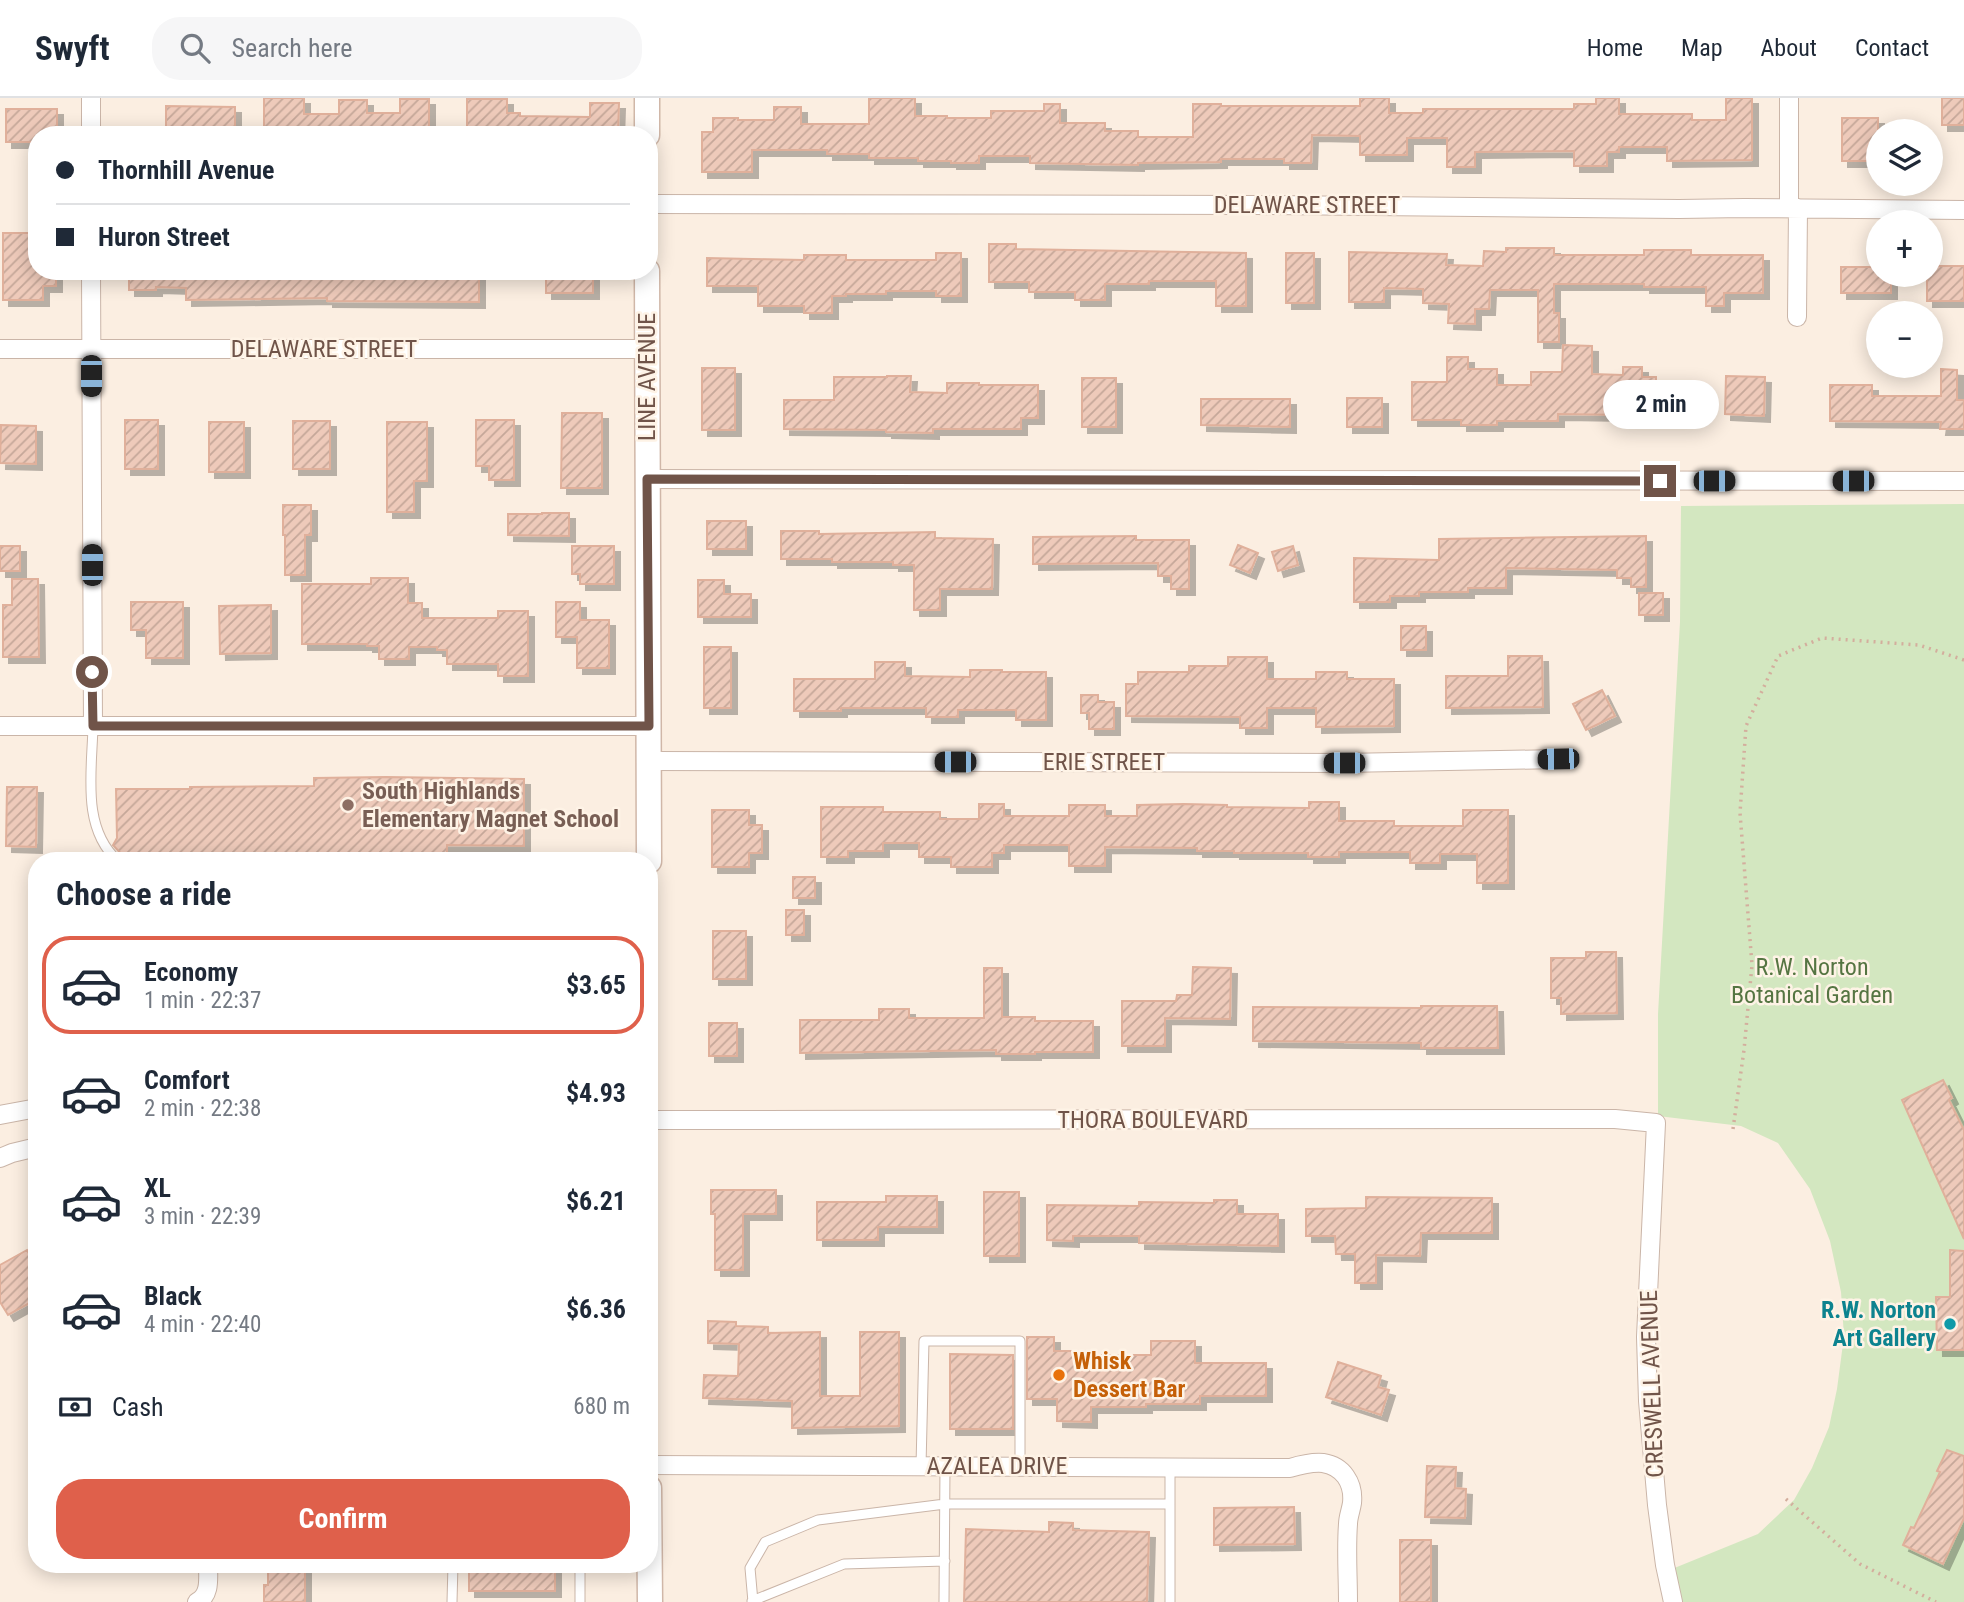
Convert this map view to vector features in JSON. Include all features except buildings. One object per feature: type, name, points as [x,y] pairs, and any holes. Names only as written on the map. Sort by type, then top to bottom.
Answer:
[{"type":"main road","points":[[647,98],[647,126]]},
{"type":"main road","name":"LINE AVENUE","points":[[648,280],[649,852]]},
{"type":"main road","points":[[650,1573],[650,1602]]},
{"type":"street","points":[[91,98],[91,126]]},
{"type":"street","points":[[1789,98],[1797,317]]},
{"type":"street","name":"DELAWARE STREET","points":[[658,204],[1964,210]]},
{"type":"street","points":[[91,280],[93,726]]},
{"type":"street","name":"DELAWARE STREET","points":[[0,349],[648,349]]},
{"type":"street","points":[[647,479],[1964,481]]},
{"type":"street","points":[[0,726],[649,726]]},
{"type":"street","name":"ERIE STREET","points":[[650,761],[1344,763],[1558,759]]},
{"type":"street","points":[[0,1115],[28,1110]]},
{"type":"street","name":"THORA BOULEVARD","points":[[658,1120],[1615,1119],[1656,1123]]},
{"type":"street","name":"CRESWELL AVENUE","points":[[1656,1123],[1646,1337],[1657,1505],[1673,1602]]},
{"type":"street","points":[[0,1158],[28,1149]]},
{"type":"street","name":"AZALEA DRIVE","points":[[658,1465],[1290,1468],[1325,1463],[1342,1472],[1352,1487],[1348,1523],[1348,1602]]},
{"type":"street","points":[[200,1601],[208,1588],[208,1573]]},
{"type":"lane","points":[[93,726],[92,812],[97,833],[107,852]]},
{"type":"lane","points":[[921,1466],[924,1340],[1020,1340],[1020,1466]]},
{"type":"lane","points":[[944,1466],[944,1602]]},
{"type":"lane","points":[[1170,1467],[1170,1602]]},
{"type":"lane","points":[[945,1561],[844,1564],[752,1601],[750,1568],[765,1542],[818,1520],[944,1504],[1170,1504]]},
{"type":"lane","points":[[452,1602],[453,1573]]},
{"type":"lane","points":[[580,1573],[580,1602]]},
{"type":"path","points":[[1733,1129],[1752,965],[1740,813],[1746,726],[1778,656],[1822,638],[1919,645],[1964,660]]},
{"type":"path","points":[[1786,1499],[1860,1564],[1937,1602]]},
{"type":"green space","name":"R.W. Norton Botanical Garden","points":[[1964,504],[1964,1602],[1677,1602],[1672,1569],[1758,1534],[1794,1500],[1812,1468],[1829,1427],[1844,1336],[1841,1292],[1830,1241],[1810,1189],[1778,1143],[1741,1126],[1658,1116],[1658,1014],[1680,622],[1681,506]]},
{"type":"place","name":"South Highlands Elementary Magnet School","points":[[348,805]]},
{"type":"place","name":"R.W. Norton Art Gallery","points":[[1950,1324]]},
{"type":"place","name":"Whisk Dessert Bar","points":[[1059,1375]]},
{"type":"route","points":[[92,672],[93,726],[649,726],[647,479],[1660,481]]}]
